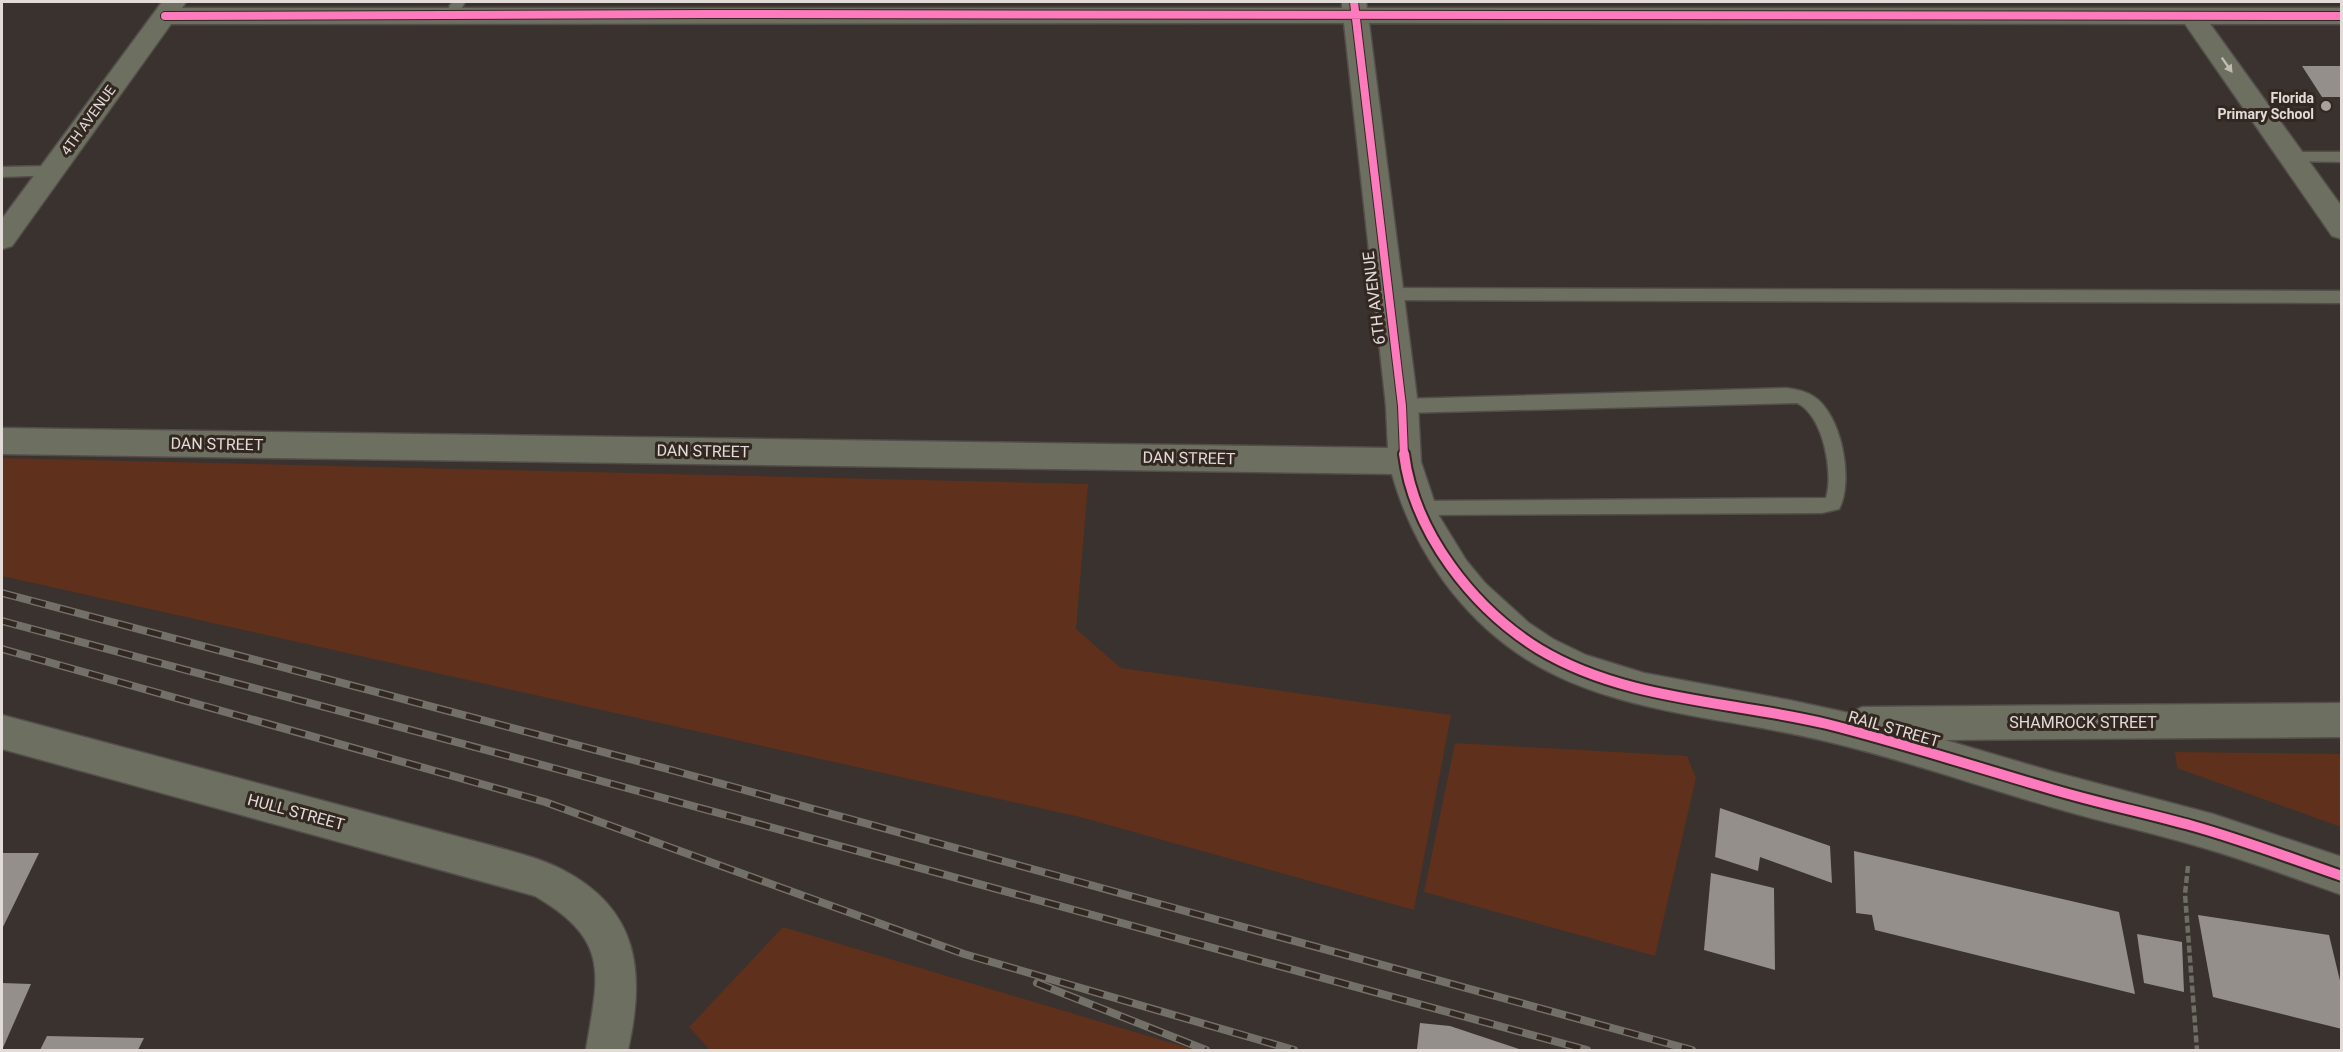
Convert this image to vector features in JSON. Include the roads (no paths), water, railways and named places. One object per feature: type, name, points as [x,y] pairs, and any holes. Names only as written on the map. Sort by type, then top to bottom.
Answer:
[{"type":"street","points":[[170,9],[455,8],[641,12],[1355,9],[2193,17],[2342,16]]},
{"type":"street","name":"4TH AVENUE","points":[[2,239],[170,9]]},
{"type":"street","name":"6TH AVENUE","points":[[1355,9],[1402,406],[1405,461],[1420,508],[1438,546],[1459,579]]},
{"type":"street","points":[[2193,17],[2342,229]]},
{"type":"street","name":"DAN STREET","points":[[2,441],[1405,461]]},
{"type":"street","name":"RAIL STREET","points":[[1459,579],[1502,621],[1541,649],[1591,673],[1662,693],[1824,724],[2065,794],[2128,808],[2215,832],[2342,876]]},
{"type":"street","name":"SHAMROCK STREET","points":[[1824,724],[2342,720]]},
{"type":"street","name":"HULL STREET","points":[[2,732],[548,882],[584,907],[603,928],[616,958],[617,1002],[607,1050]]},
{"type":"lane","points":[[2291,158],[2342,157]]},
{"type":"lane","points":[[2,172],[51,171]]},
{"type":"lane","points":[[1388,294],[2342,297]]},
{"type":"lane","points":[[1402,406],[1786,395],[1804,397],[1815,405],[1818,411],[1838,465],[1838,496],[1833,504],[1822,506],[1420,508]]},
{"type":"railway","points":[[2,593],[675,771],[1692,1050]]},
{"type":"railway","points":[[2,621],[557,769],[1587,1050]]},
{"type":"railway","points":[[2,649],[545,802],[964,954],[1294,1050]]},
{"type":"railway","points":[[1037,983],[1206,1050]]},
{"type":"place","name":"Florida Primary School","points":[[2326,106]]}]
